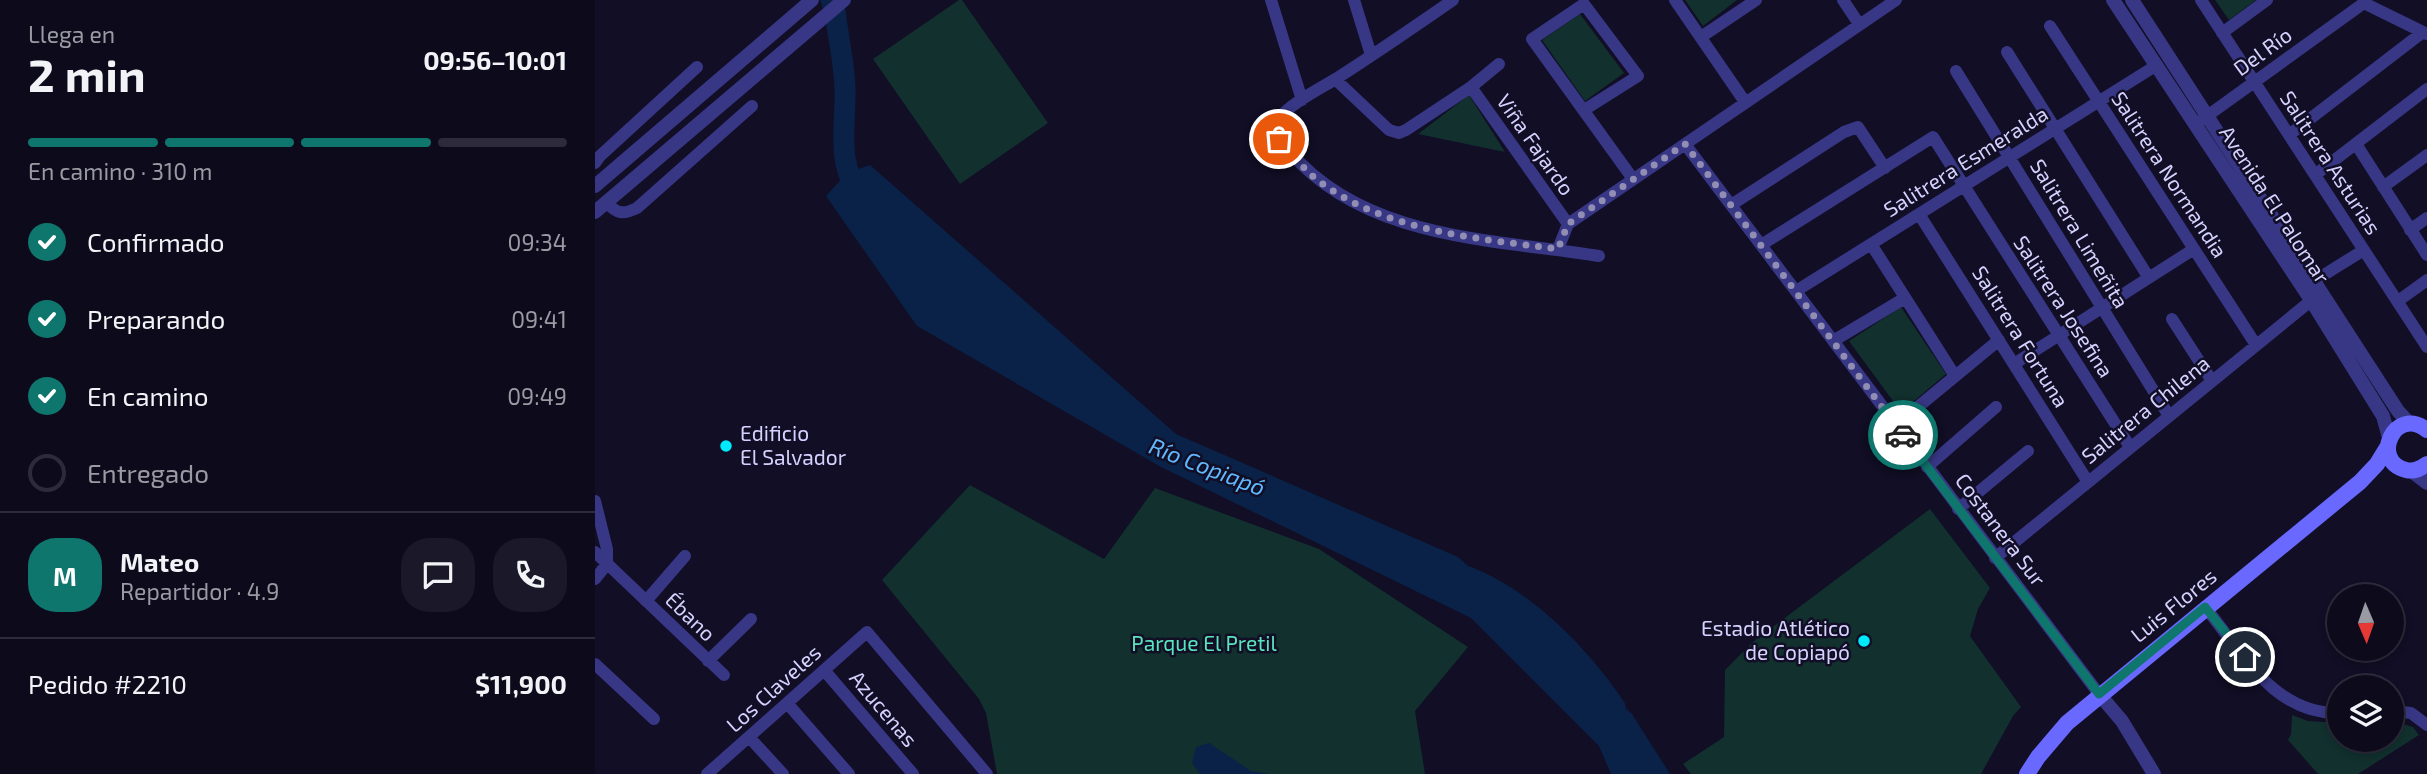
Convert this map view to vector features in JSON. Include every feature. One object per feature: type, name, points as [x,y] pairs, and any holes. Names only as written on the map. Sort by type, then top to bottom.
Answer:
[{"type":"main road","points":[[2405,469],[2391,460],[2388,442],[2399,427],[2421,426]]},
{"type":"main road","name":"Luis Flores","points":[[2027,774],[2067,723],[2099,694],[2360,482],[2377,464],[2388,442]]},
{"type":"main road","name":"Luis Flores","points":[[2360,482],[2382,469],[2418,470],[2427,464]]},
{"type":"street","points":[[601,207],[595,188],[812,0]]},
{"type":"street","points":[[601,207],[844,0]]},
{"type":"street","points":[[1271,0],[1302,100]]},
{"type":"street","points":[[1354,0],[1371,55]]},
{"type":"street","points":[[1453,0],[1302,100],[1278,120],[1279,139],[1314,177],[1340,195],[1386,215],[1455,236],[1599,256]]},
{"type":"street","points":[[1675,0],[1745,102]]},
{"type":"street","points":[[1701,37],[1756,0]]},
{"type":"street","points":[[1843,0],[1859,24]]},
{"type":"street","points":[[1558,249],[1568,224],[1896,0]]},
{"type":"street","name":"Avenida El Palomar","points":[[2113,0],[2157,65],[2201,121],[2398,411],[2421,426]]},
{"type":"street","name":"Avenida El Palomar","points":[[2132,0],[2201,121]]},
{"type":"street","name":"Salitrera Asturias","points":[[2201,0],[2427,347]]},
{"type":"street","points":[[2222,33],[2267,0]]},
{"type":"street","name":"Del Río","points":[[2201,121],[2362,1],[2425,33]]},
{"type":"street","points":[[1584,110],[1638,76],[1584,4],[1532,39],[1633,179]]},
{"type":"street","name":"Salitrera Normandia","points":[[2050,26],[2256,345]]},
{"type":"street","points":[[2289,135],[2425,33]]},
{"type":"street","points":[[2007,52],[2149,278]]},
{"type":"street","name":"Viña Fajardo","points":[[1335,79],[1389,130],[1399,133],[1471,87],[1499,64]]},
{"type":"street","name":"Salitrera Esmeralda","points":[[1796,291],[2157,65]]},
{"type":"street","points":[[595,163],[697,67]]},
{"type":"street","name":"Salitrera Limeñita","points":[[1957,71],[2169,416]]},
{"type":"street","name":"Viña Fajardo","points":[[1471,87],[1568,224]]},
{"type":"street","points":[[2315,175],[2427,89]]},
{"type":"street","points":[[601,207],[625,214],[637,208],[752,106]]},
{"type":"street","points":[[1731,205],[1845,132],[1858,127],[1885,168],[1761,245]]},
{"type":"street","name":"Salitrera Josefina","points":[[1885,168],[1933,137],[2130,447]]},
{"type":"street","name":"Costanera Sur","points":[[1685,144],[1995,558],[2122,721],[2154,774]]},
{"type":"street","points":[[2356,144],[2427,255]]},
{"type":"street","points":[[2383,187],[2427,155]]},
{"type":"street","name":"Salitrera Fortuna","points":[[1919,214],[2088,482]]},
{"type":"street","points":[[2410,230],[2427,218]]},
{"type":"street","points":[[1871,244],[1955,376]]},
{"type":"street","points":[[2014,364],[2194,249]]},
{"type":"street","name":"Salitrera Chilena","points":[[1995,558],[2256,345],[2364,250]]},
{"type":"street","points":[[2397,301],[2427,280]]},
{"type":"street","name":"Avenida El Palomar","points":[[2316,291],[2383,416],[2388,442]]},
{"type":"street","points":[[1833,341],[1905,298]]},
{"type":"street","points":[[2172,319],[2212,381]]},
{"type":"street","points":[[1896,425],[1999,340]]},
{"type":"street","points":[[1927,467],[1996,407]]},
{"type":"street","points":[[1958,509],[2028,452]]},
{"type":"street","points":[[2405,469],[2427,483]]},
{"type":"street","points":[[595,501],[607,549],[607,564],[595,579]]},
{"type":"street","name":"Ébano","points":[[595,552],[724,675]]},
{"type":"street","name":"Ébano","points":[[646,601],[685,556]]},
{"type":"street","points":[[2205,607],[2266,683],[2285,700],[2304,708],[2327,711]]},
{"type":"street","name":"Ébano","points":[[708,661],[751,619]]},
{"type":"street","name":"Los Claveles","points":[[712,772],[867,632],[987,774]]},
{"type":"street","points":[[595,664],[654,719]]},
{"type":"street","name":"Azucenas","points":[[824,670],[913,774]]},
{"type":"street","points":[[787,703],[849,774]]},
{"type":"street","points":[[2404,712],[2411,713],[2427,725]]},
{"type":"street","points":[[749,737],[783,774]]},
{"type":"green space","points":[[962,0],[1048,123],[960,184],[873,59]]},
{"type":"green space","points":[[1685,0],[1737,0],[1703,26]]},
{"type":"green space","points":[[2215,0],[2256,0],[2229,20]]},
{"type":"green space","points":[[1580,14],[1624,73],[1585,101],[1542,40]]},
{"type":"green space","points":[[1469,95],[1505,152],[1418,134]]},
{"type":"green space","points":[[1901,307],[1946,374],[1901,412],[1849,341]]},
{"type":"green space","name":"Parque El Pretil","points":[[970,485],[1104,559],[1155,488],[1319,549],[1468,647],[1415,711],[1425,774],[997,774],[986,713],[979,699],[882,580]]},
{"type":"green space","name":"Estadio Atlético de Copiapó","points":[[1930,509],[1990,588],[1978,609],[1970,636],[2021,707],[2013,716],[1981,774],[1691,774],[1683,764],[1724,737],[1725,670],[1754,641]]},
{"type":"green space","points":[[2292,715],[2308,721],[2327,722],[2327,752],[2392,752],[2358,774],[2318,774],[2288,740]]},
{"type":"green space","points":[[2404,724],[2413,727],[2419,735],[2404,745]]},
{"type":"water","points":[[870,165],[1176,434],[1458,557],[1632,714],[1670,774],[1611,774],[1599,746],[1471,618],[1161,467],[917,326],[826,196],[847,173]]},
{"type":"water","points":[[1209,743],[1251,771],[1270,774],[1200,774],[1192,763],[1196,747]]},
{"type":"waterway","name":"Río Copiapó","points":[[831,0],[835,11],[844,78],[845,159],[854,186],[863,198]]},
{"type":"waterway","name":"Río Copiapó","points":[[1468,577],[1511,600],[1550,631],[1585,668],[1615,707]]},
{"type":"way so far","points":[[1279,139],[1314,177],[1340,195],[1368,209],[1455,236],[1558,249],[1568,224],[1685,144],[1903,435]]},
{"type":"place","name":"Edificio El Salvador","points":[[726,446]]},
{"type":"place","name":"Estadio Atlético de Copiapó","points":[[1864,641]]},
{"type":"route","points":[[1903,435],[2099,694],[2205,607],[2245,657]]}]
